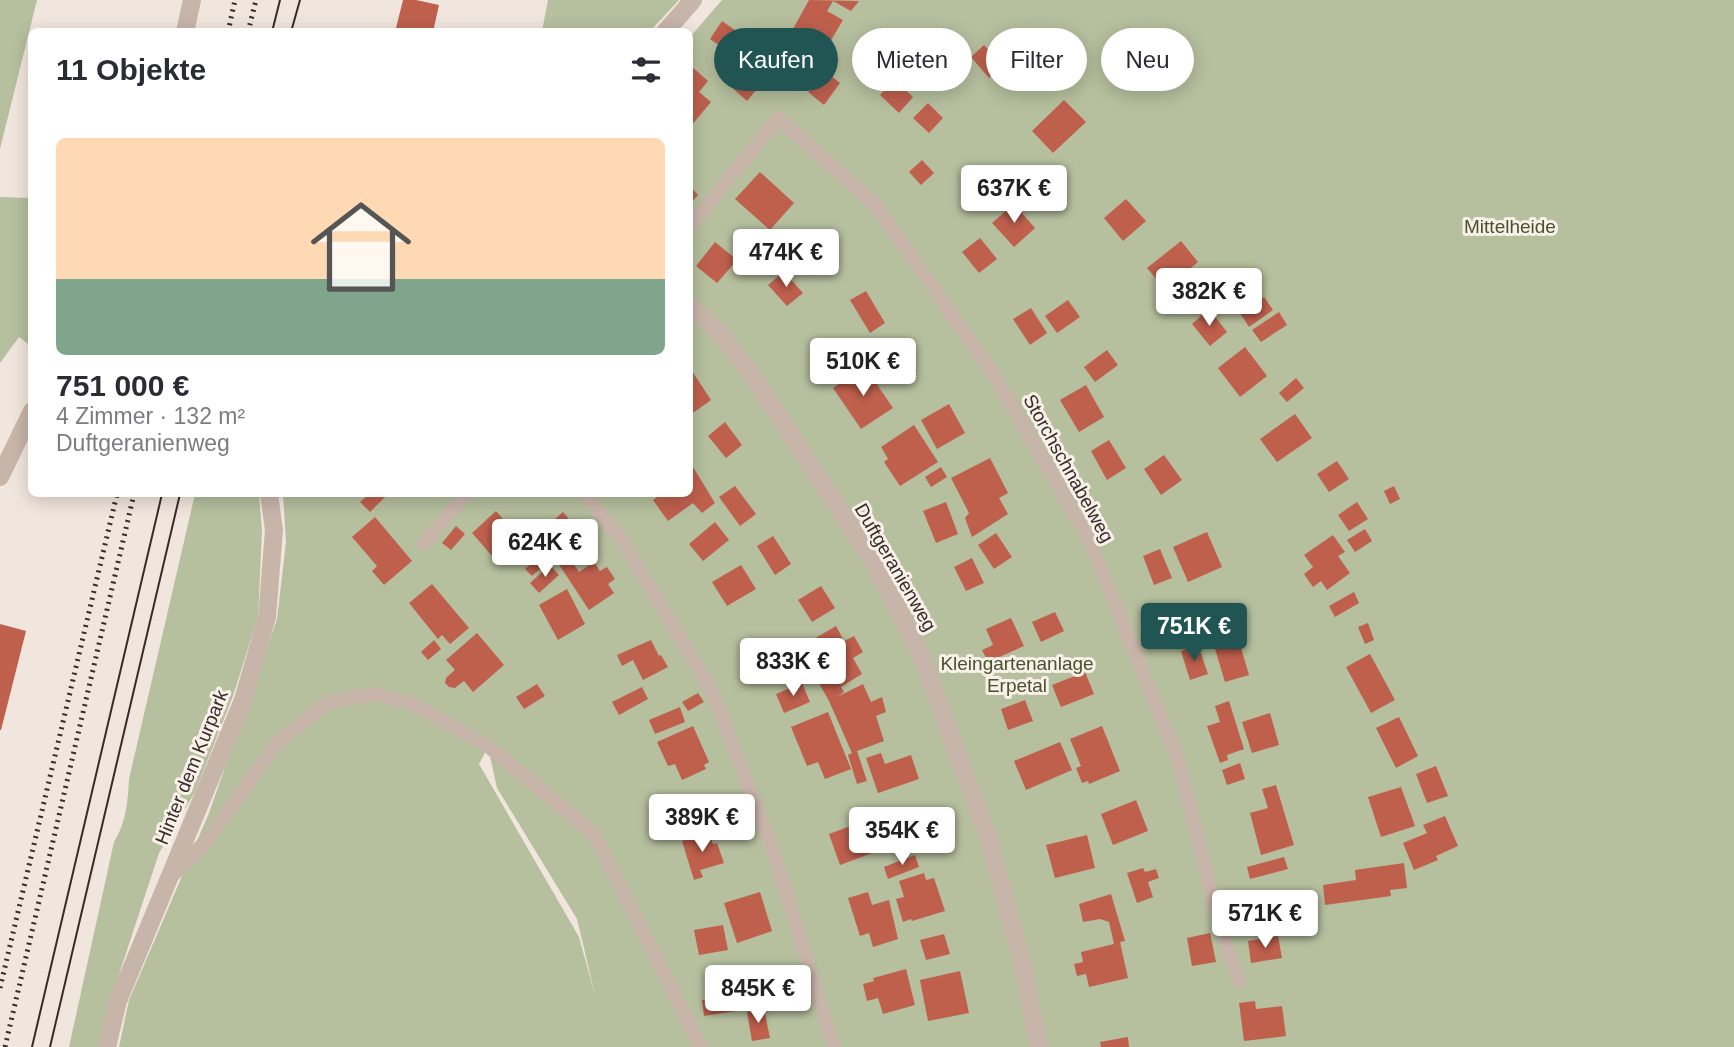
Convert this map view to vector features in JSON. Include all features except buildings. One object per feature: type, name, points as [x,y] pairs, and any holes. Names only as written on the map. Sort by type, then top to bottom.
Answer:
[{"type":"street","points":[[186,28],[192,0]]},
{"type":"street","points":[[669,28],[694,0]]},
{"type":"street","name":"Duftgeranienweg","points":[[693,309],[720,333],[754,378],[873,561],[922,657],[989,840],[1021,958],[1039,1047]]},
{"type":"street","points":[[0,477],[28,419]]},
{"type":"street","name":"Hinter dem Kurpark","points":[[107,1047],[118,1001],[243,699],[267,617],[274,530],[269,497]]},
{"type":"lane","name":"Storchschnabelweg","points":[[693,224],[778,118],[875,204],[994,375],[1089,539],[1178,759],[1218,920],[1239,981]]},
{"type":"lane","points":[[424,544],[463,497]]},
{"type":"lane","points":[[587,497],[625,545],[713,694],[774,853],[834,1047]]},
{"type":"lane","points":[[168,880],[209,838],[277,743],[328,702],[374,694],[411,703],[488,746],[594,834],[701,1047]]},
{"type":"green space","points":[[0,0],[37,0],[28,28],[0,149]]},
{"type":"green space","points":[[548,0],[679,0],[653,28],[543,28]]},
{"type":"green space","points":[[722,0],[1734,0],[1734,1047],[119,1047],[129,1000],[209,813],[277,619],[286,542],[283,497],[693,497],[693,34]],"holes":[[[488,747],[497,788],[577,919],[595,995],[579,937],[479,764]]]},
{"type":"green space","points":[[0,197],[28,198],[28,344],[19,337],[0,363]]},
{"type":"green space","points":[[194,497],[259,497],[262,531],[258,617],[233,696],[195,792],[159,853],[111,999],[99,1047],[69,1047],[114,842],[126,812],[129,779]]},
{"type":"tram line","points":[[273,28],[280,0]]},
{"type":"tram line","points":[[292,28],[300,0]]},
{"type":"tram line","points":[[32,1047],[161,497]]},
{"type":"tram line","points":[[50,1047],[179,497]]},
{"type":"railway","points":[[229,28],[235,0]]},
{"type":"railway","points":[[249,28],[256,0]]},
{"type":"railway","points":[[0,988],[116,497]]},
{"type":"railway","points":[[5,1047],[133,497]]},
{"type":"park label","name":"Mittelheide","points":[[1510,226]]},
{"type":"park label","name":"Kleingartenanlage Erpetal","points":[[1017,674]]}]
